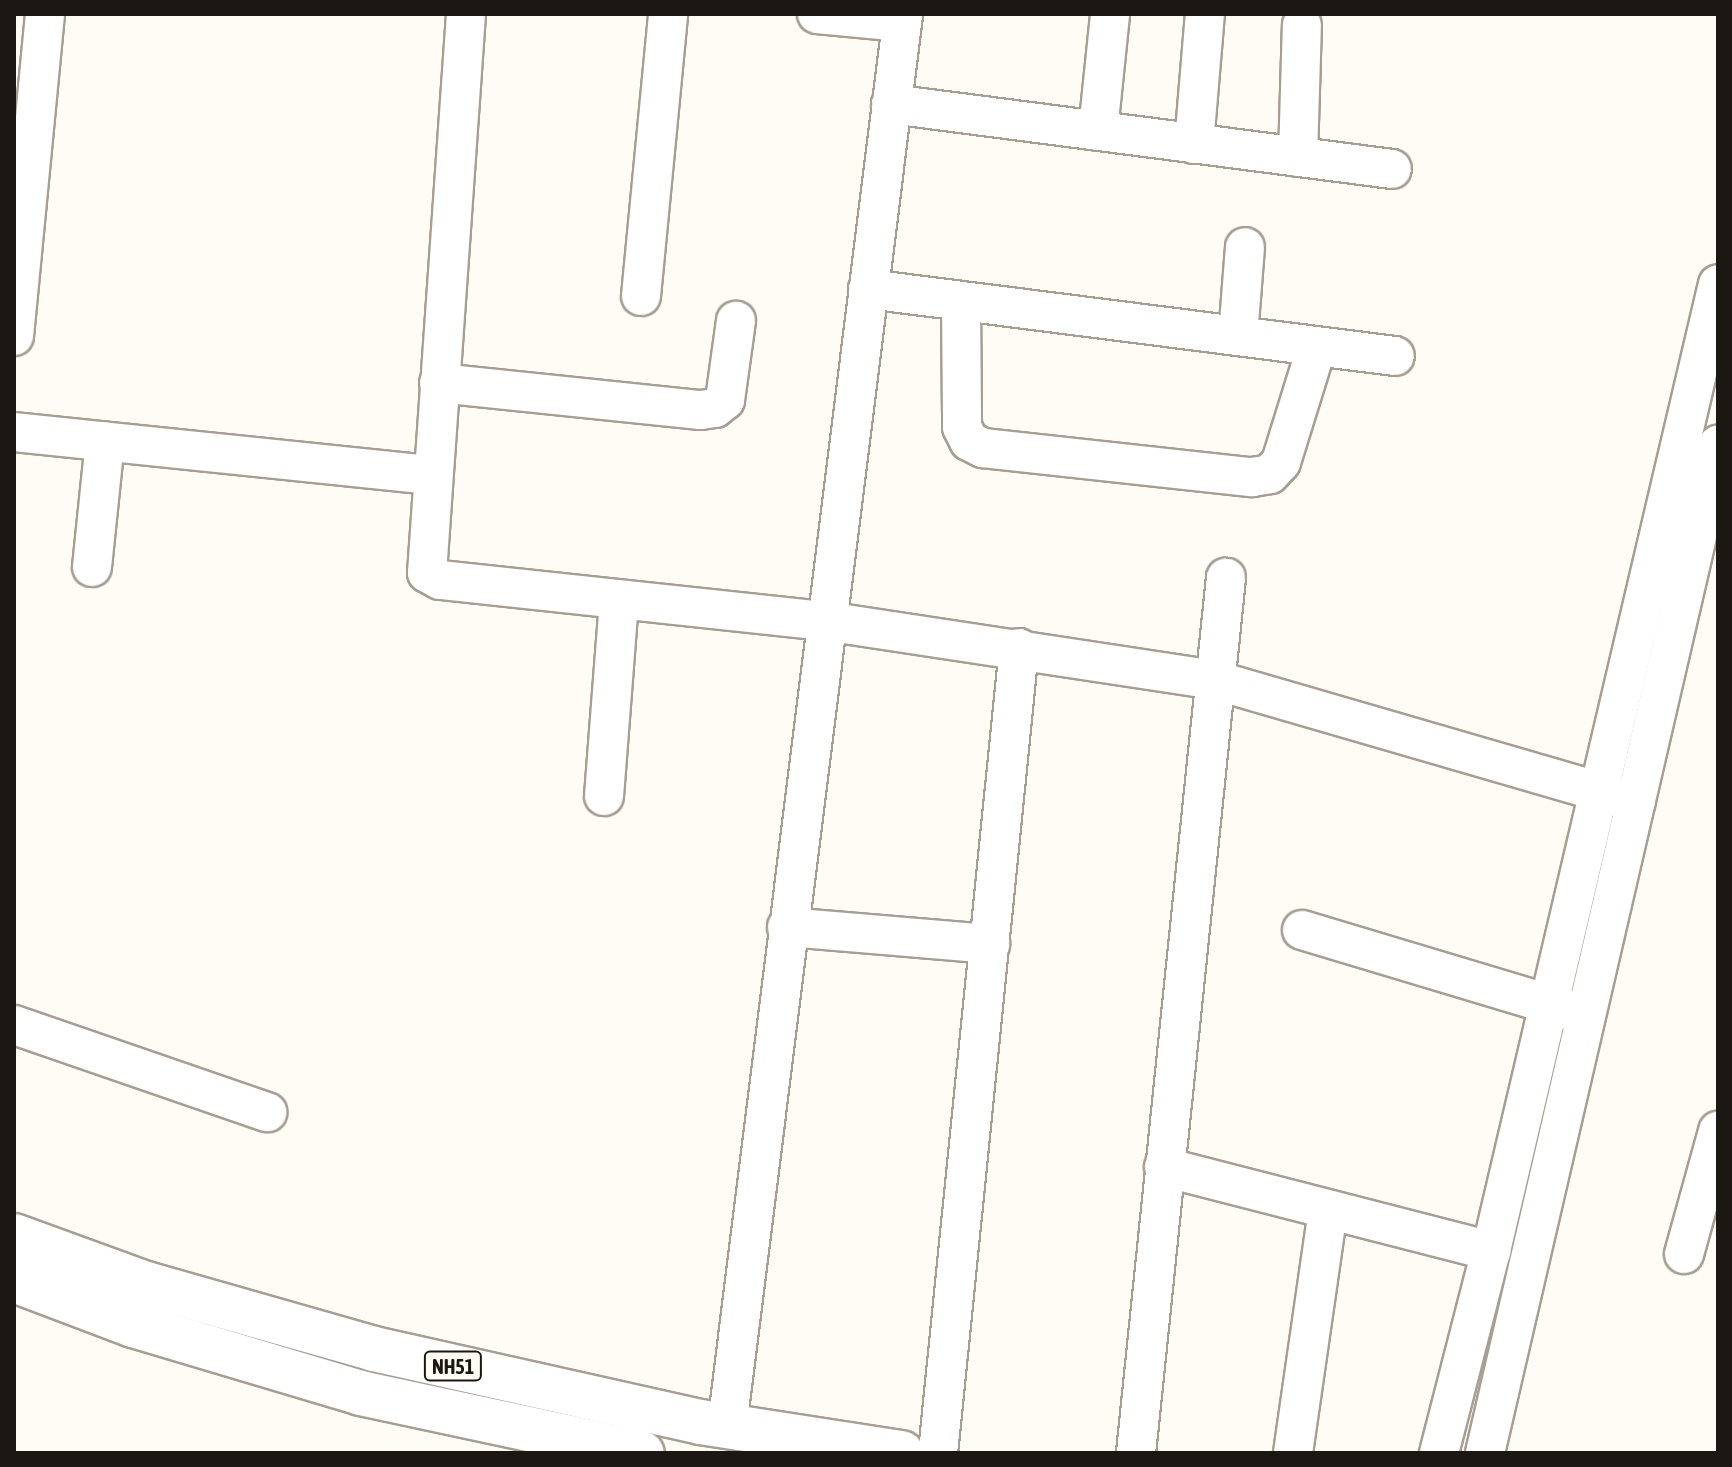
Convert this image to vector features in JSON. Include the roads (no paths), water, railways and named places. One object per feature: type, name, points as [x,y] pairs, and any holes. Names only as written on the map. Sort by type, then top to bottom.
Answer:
[{"type":"highway","name":"NH51","points":[[14,1236],[146,1284],[374,1349],[727,1426],[902,1453]]},
{"type":"highway","name":"NH51","points":[[14,1280],[133,1325],[361,1393],[642,1453]]},
{"type":"street","points":[[14,336],[45,14]]},
{"type":"street","points":[[466,14],[427,573],[440,580],[825,621],[1215,680],[1636,802]]},
{"type":"street","points":[[641,296],[668,14]]},
{"type":"street","points":[[727,1426],[902,18],[817,14]]},
{"type":"street","points":[[1098,131],[1110,14]]},
{"type":"street","points":[[1194,144],[1205,14]]},
{"type":"street","points":[[1298,157],[1302,25]]},
{"type":"street","points":[[891,104],[1392,169]]},
{"type":"street","points":[[1238,336],[1245,247]]},
{"type":"street","points":[[1439,1453],[1491,1251],[1718,284]]},
{"type":"street","points":[[868,289],[1395,356]]},
{"type":"street","points":[[961,301],[962,427],[969,441],[983,448],[1252,477],[1270,474],[1281,462],[1317,346]]},
{"type":"street","points":[[439,383],[701,410],[715,408],[725,400],[736,321]]},
{"type":"street","points":[[14,432],[432,475]]},
{"type":"street","points":[[92,567],[105,442]]},
{"type":"street","points":[[1485,1453],[1718,445]]},
{"type":"street","points":[[1136,1453],[1226,578]]},
{"type":"street","points":[[604,796],[619,600]]},
{"type":"street","points":[[938,1453],[1019,648]]},
{"type":"street","points":[[787,927],[990,944]]},
{"type":"street","points":[[1302,930],[1585,1015]]},
{"type":"street","points":[[14,1025],[267,1112]]},
{"type":"street","points":[[1684,1254],[1718,1131]]},
{"type":"street","points":[[1164,1167],[1491,1251]]},
{"type":"street","points":[[1293,1453],[1328,1210]]}]
